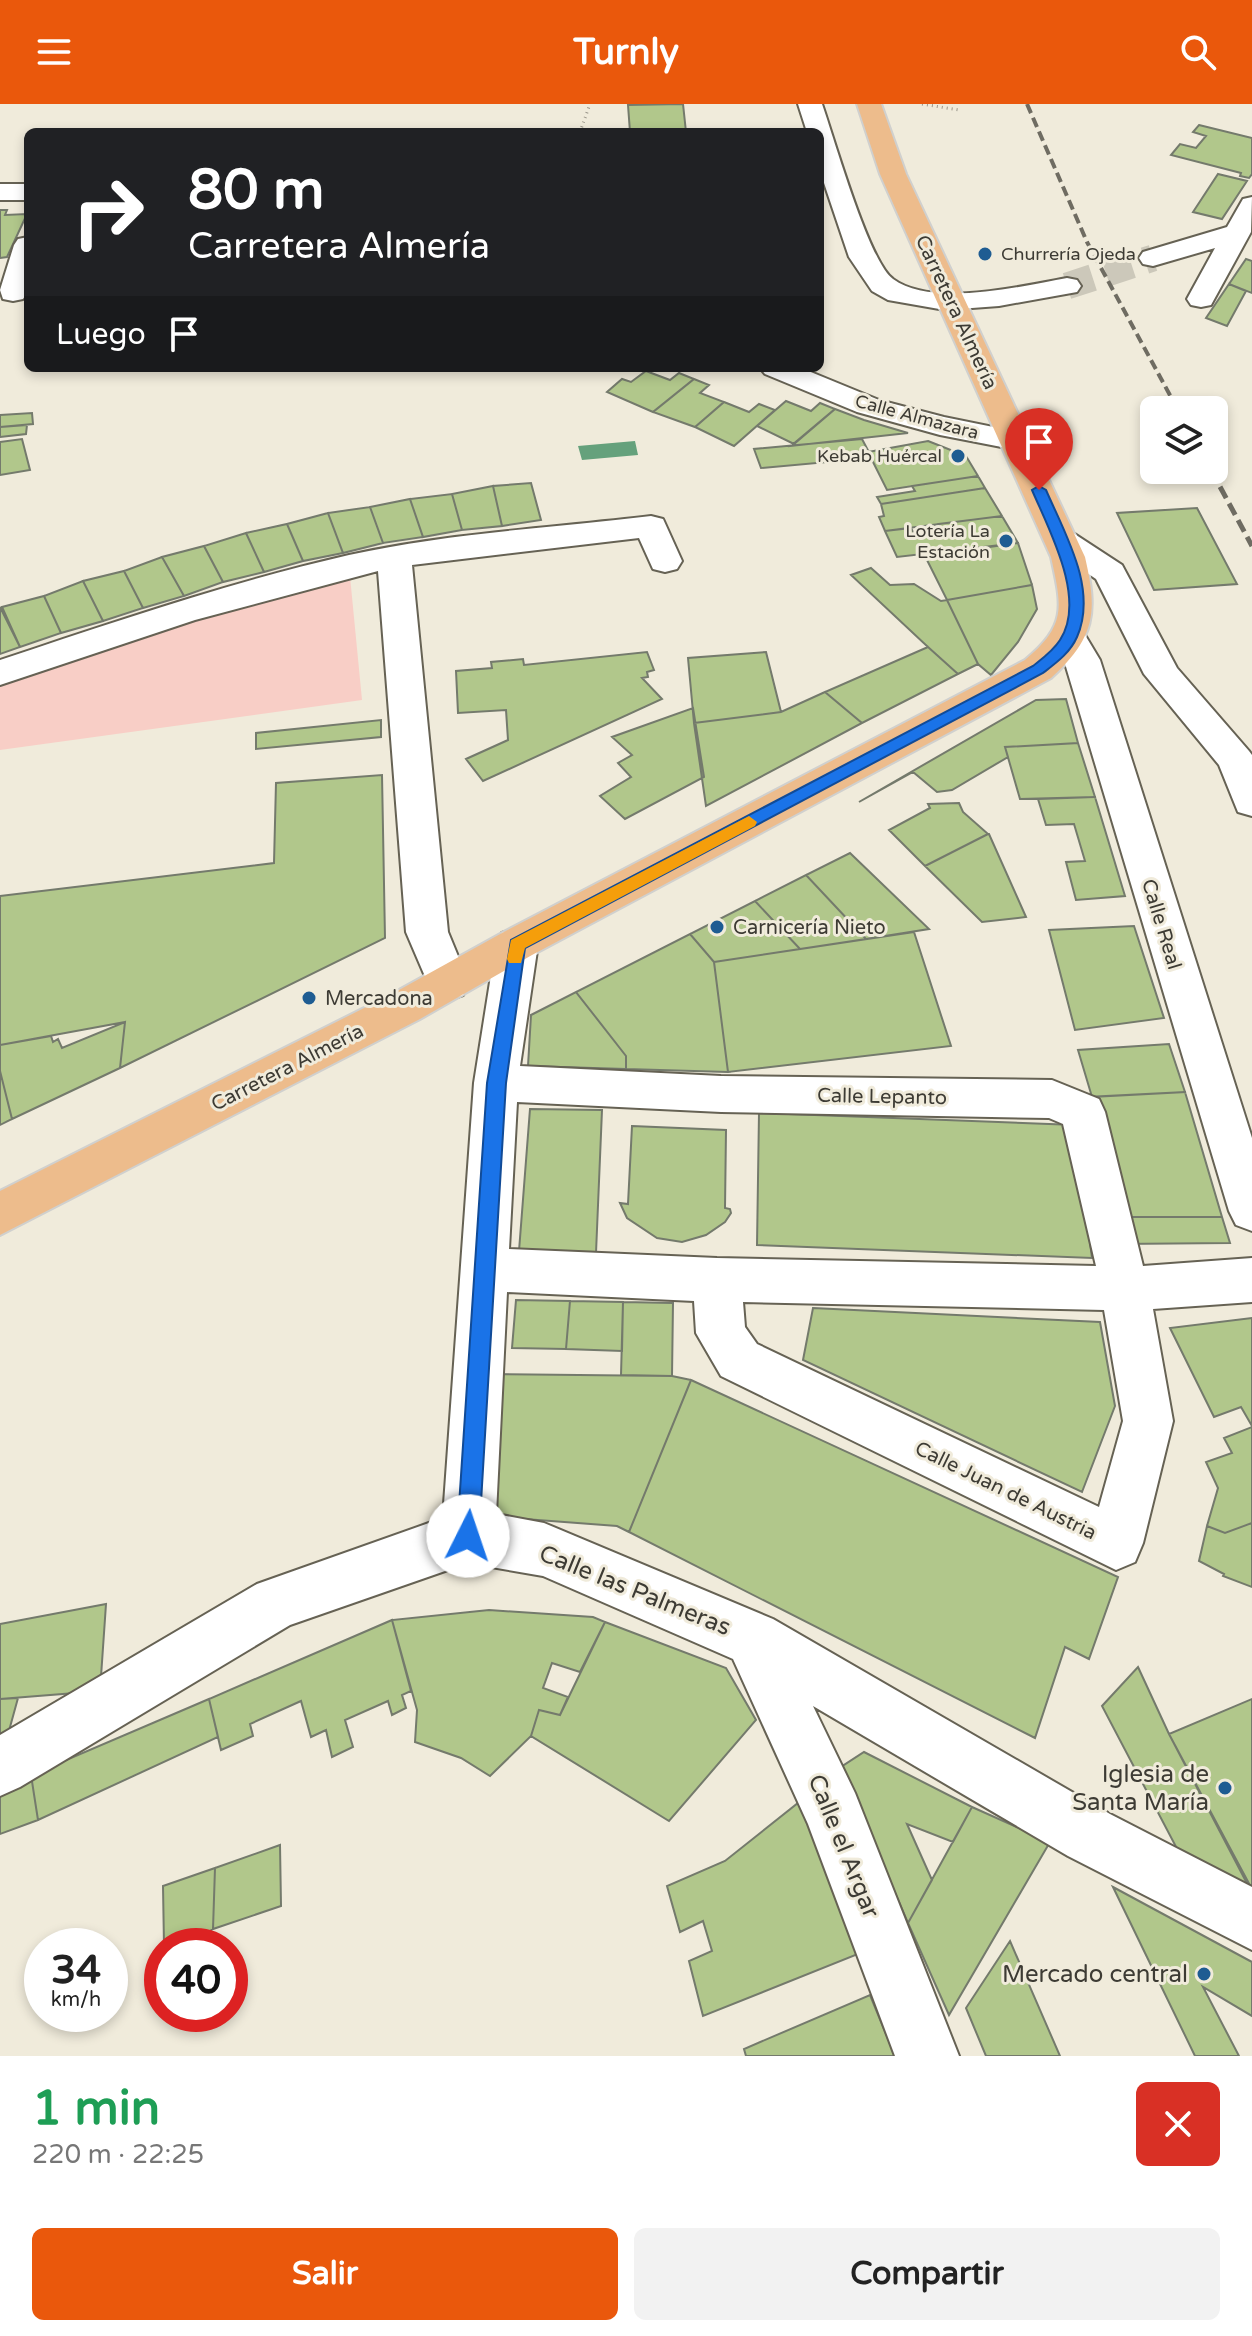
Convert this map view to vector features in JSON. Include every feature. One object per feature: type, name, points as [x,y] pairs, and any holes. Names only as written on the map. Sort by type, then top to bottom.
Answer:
[{"type":"main road","name":"Carretera Almería","points":[[0,1214],[448,983],[1038,669],[1058,654],[1070,638],[1078,608],[1072,571],[1017,441],[893,174],[869,104]]},
{"type":"street","points":[[810,104],[818,128]]},
{"type":"street","points":[[824,144],[868,268],[883,286],[904,296],[952,300],[1023,294],[1067,286]]},
{"type":"street","points":[[0,192],[24,192]]},
{"type":"street","points":[[1201,299],[1252,205]]},
{"type":"street","points":[[1153,258],[1238,232]]},
{"type":"street","points":[[13,293],[24,258]]},
{"type":"street","name":"Calle Almazara","points":[[785,372],[868,406],[940,426],[1017,441]]},
{"type":"street","points":[[0,673],[183,612],[349,566],[394,557],[651,526],[665,561]]},
{"type":"street","points":[[1061,540],[1110,573],[1162,674],[1236,760],[1252,802]]},
{"type":"street","points":[[394,557],[427,932],[448,983]]},
{"type":"street","name":"Calle Real","points":[[1070,638],[1082,660],[1252,1211]]},
{"type":"street","points":[[468,1536],[496,1083],[517,944]]},
{"type":"street","name":"Calle Lepanto","points":[[496,1083],[721,1094],[1052,1099],[1083,1112],[1125,1289]]},
{"type":"street","points":[[486,1269],[717,1280],[1125,1289],[1252,1280]]},
{"type":"street","name":"Calle Juan de Austria","points":[[717,1280],[721,1333],[739,1360],[1116,1543],[1148,1421],[1125,1289]]},
{"type":"street","name":"Calle las Palmeras","points":[[0,1767],[276,1603],[468,1536],[544,1550],[753,1639],[1089,1835],[1252,1920]]},
{"type":"street","name":"Calle el Argar","points":[[753,1639],[834,1814],[927,2056]]},
{"type":"path","points":[[581,128],[590,104]]},
{"type":"path","points":[[922,104],[959,110]]},
{"type":"shaded area","points":[[635,441],[638,455],[582,460],[578,446]]},
{"type":"shaded area","points":[[349,566],[362,700],[0,750],[0,673]]},
{"type":"building","points":[[683,104],[686,128],[630,128],[628,105]]},
{"type":"building","points":[[1199,125],[1252,138],[1252,174],[1249,178],[1240,176],[1241,173],[1171,155],[1180,144],[1196,148],[1206,136],[1193,132]]},
{"type":"building","points":[[1218,174],[1247,181],[1222,219],[1193,212]]},
{"type":"building","points":[[0,210],[7,210],[5,215],[24,214],[7,257],[0,258]]},
{"type":"building","points":[[1246,259],[1252,261],[1252,293],[1229,284]]},
{"type":"building","points":[[1229,284],[1246,291],[1227,326],[1206,318]]},
{"type":"building","points":[[645,372],[670,380],[679,373],[694,379],[653,412],[607,392],[622,379],[631,382]]},
{"type":"building","points":[[694,379],[709,385],[700,393],[724,402],[695,427],[653,412]]},
{"type":"building","points":[[786,401],[811,411],[820,403],[835,409],[794,444],[757,426]]},
{"type":"building","points":[[724,402],[749,412],[759,404],[775,410],[734,446],[695,427]]},
{"type":"building","points":[[835,409],[864,420],[908,433],[791,446]]},
{"type":"building","points":[[32,413],[33,424],[0,427],[0,415]]},
{"type":"building","points":[[27,425],[26,434],[0,437],[0,427]]},
{"type":"building","points":[[22,439],[30,470],[0,475],[0,442]]},
{"type":"building","points":[[862,439],[872,458],[761,468],[754,449]]},
{"type":"building","points":[[928,441],[966,456],[978,476],[887,490],[868,452]]},
{"type":"building","points":[[978,476],[985,488],[881,504],[877,497],[915,491],[912,486]]},
{"type":"building","points":[[531,483],[541,520],[502,526],[493,486]]},
{"type":"building","points":[[493,486],[502,526],[462,530],[452,494]]},
{"type":"building","points":[[985,488],[1002,516],[885,531],[879,517],[884,516],[881,504]]},
{"type":"building","points":[[452,494],[462,530],[423,537],[410,499]]},
{"type":"building","points":[[410,499],[423,537],[383,543],[370,507]]},
{"type":"building","points":[[370,507],[383,543],[343,553],[328,513]]},
{"type":"building","points":[[1197,508],[1237,584],[1154,590],[1117,513]]},
{"type":"building","points":[[328,513],[343,553],[303,561],[287,524]]},
{"type":"building","points":[[1002,516],[1018,543],[897,557],[885,531],[911,528],[916,537],[943,533],[938,524]]},
{"type":"building","points":[[287,524],[303,561],[264,572],[246,533]]},
{"type":"building","points":[[246,533],[264,572],[223,582],[204,546]]},
{"type":"building","points":[[1018,543],[1032,585],[947,600],[925,556]]},
{"type":"building","points":[[204,546],[223,582],[184,596],[162,557]]},
{"type":"building","points":[[162,557],[184,596],[143,608],[124,571]]},
{"type":"building","points":[[871,568],[890,585],[914,584],[941,601],[947,600],[978,664],[958,674],[851,575]]},
{"type":"building","points":[[124,571],[143,608],[103,621],[83,581]]},
{"type":"building","points":[[83,581],[103,621],[61,633],[44,596]]},
{"type":"building","points":[[1032,585],[1037,609],[1018,642],[991,675],[978,664],[947,600]]},
{"type":"building","points":[[44,596],[61,633],[20,647],[2,607]]},
{"type":"building","points":[[0,607],[20,647],[0,654]]},
{"type":"building","points":[[928,647],[958,674],[862,723],[825,692]]},
{"type":"building","points":[[647,652],[654,670],[647,672],[648,677],[642,678],[662,699],[483,781],[466,759],[508,740],[506,710],[458,713],[456,671],[492,668],[491,662],[523,659],[524,665]]},
{"type":"building","points":[[766,652],[781,712],[694,723],[688,658]]},
{"type":"building","points":[[825,692],[862,723],[706,806],[694,723],[781,712]]},
{"type":"building","points":[[1066,699],[1078,743],[1005,747],[1008,757],[952,790],[937,792],[913,772],[859,802],[1036,700]]},
{"type":"building","points":[[693,708],[704,777],[625,819],[600,796],[631,777],[618,763],[632,755],[612,737]]},
{"type":"building","points":[[381,720],[381,737],[256,749],[256,733]]},
{"type":"building","points":[[1078,743],[1095,797],[1020,799],[1005,747]]},
{"type":"building","points":[[382,775],[385,938],[120,1068],[125,1022],[0,1045],[0,896],[274,863],[276,783]]},
{"type":"building","points":[[1095,797],[1125,896],[1076,900],[1066,862],[1085,861],[1074,824],[1046,825],[1038,799]]},
{"type":"building","points":[[959,803],[963,812],[988,834],[925,866],[889,830],[930,808],[928,804]]},
{"type":"building","points":[[989,834],[1026,917],[982,922],[925,866]]},
{"type":"building","points":[[850,853],[929,929],[866,939],[806,875]]},
{"type":"building","points":[[806,875],[866,939],[800,949],[755,901]]},
{"type":"building","points":[[755,901],[800,949],[714,962],[690,934]]},
{"type":"building","points":[[1134,926],[1164,1018],[1075,1030],[1049,930]]},
{"type":"building","points":[[914,932],[951,1046],[728,1072],[714,962]]},
{"type":"building","points":[[690,934],[714,962],[728,1072],[626,1069],[626,1056],[576,992]]},
{"type":"building","points":[[576,992],[626,1056],[626,1069],[528,1066],[531,1015]]},
{"type":"building","points":[[125,1022],[120,1068],[12,1119],[0,1071],[0,1045],[51,1036],[53,1042],[58,1039],[62,1048]]},
{"type":"building","points":[[1169,1044],[1185,1092],[1092,1097],[1078,1050]]},
{"type":"building","points":[[0,1071],[12,1119],[0,1125]]},
{"type":"building","points":[[1185,1092],[1222,1217],[1112,1217],[1087,1097]]},
{"type":"building","points":[[530,1109],[602,1110],[596,1253],[519,1251]]},
{"type":"building","points":[[759,1113],[1075,1125],[1092,1258],[757,1245]]},
{"type":"building","points":[[632,1126],[726,1130],[725,1208],[730,1209],[731,1213],[725,1222],[706,1235],[682,1242],[657,1238],[627,1218],[620,1203],[628,1204]]},
{"type":"building","points":[[1112,1217],[1222,1217],[1230,1243],[1117,1244]]},
{"type":"building","points":[[516,1300],[570,1301],[566,1349],[512,1348]]},
{"type":"building","points":[[570,1301],[623,1302],[622,1351],[566,1349]]},
{"type":"building","points":[[623,1302],[673,1303],[672,1376],[621,1375]]},
{"type":"building","points":[[813,1308],[1100,1322],[1115,1406],[1082,1492],[803,1360]]},
{"type":"building","points":[[1252,1318],[1252,1426],[1241,1407],[1214,1417],[1170,1328]]},
{"type":"building","points":[[491,1374],[672,1376],[691,1380],[629,1532],[617,1526],[485,1516]]},
{"type":"building","points":[[691,1380],[1118,1577],[1089,1659],[1065,1647],[1035,1738],[629,1532]]},
{"type":"building","points":[[1252,1427],[1252,1523],[1225,1533],[1207,1526],[1218,1488],[1206,1462],[1232,1453],[1224,1438]]},
{"type":"building","points":[[1252,1523],[1252,1587],[1223,1576],[1199,1561],[1207,1526],[1225,1533]]},
{"type":"building","points":[[106,1604],[100,1691],[0,1699],[0,1624]]},
{"type":"building","points":[[489,1610],[593,1617],[605,1622],[580,1672],[552,1663],[543,1688],[568,1697],[560,1715],[539,1710],[531,1736],[490,1776],[461,1758],[415,1742],[417,1710],[392,1620]]},
{"type":"building","points":[[392,1620],[411,1691],[402,1695],[406,1708],[392,1715],[388,1701],[345,1720],[353,1747],[332,1757],[326,1730],[311,1737],[301,1701],[250,1724],[253,1736],[221,1750],[209,1699]]},
{"type":"building","points":[[605,1622],[726,1668],[756,1720],[669,1821],[531,1736],[539,1710],[560,1715]]},
{"type":"building","points":[[1138,1667],[1169,1734],[1252,1893],[1184,1862],[1102,1706]]},
{"type":"building","points":[[18,1698],[7,1738],[0,1738],[0,1699]]},
{"type":"building","points":[[209,1699],[218,1737],[38,1820],[31,1775]]},
{"type":"building","name":"Iglesia de Santa María","points":[[1252,1699],[1252,1889],[1169,1734]]},
{"type":"building","points":[[864,1752],[972,1807],[953,1842],[907,1824],[932,1880],[908,1923],[841,1767]]},
{"type":"building","points":[[31,1775],[38,1820],[0,1834],[0,1789]]},
{"type":"building","points":[[803,1799],[858,1954],[703,2016],[689,1961],[712,1951],[703,1921],[680,1932],[667,1886],[725,1861]]},
{"type":"building","points":[[972,1807],[1050,1842],[949,2015],[908,1923]]},
{"type":"building","points":[[280,1845],[281,1906],[213,1928],[215,1868]]},
{"type":"building","points":[[215,1868],[213,1928],[164,1928],[163,1886]]},
{"type":"building","name":"Mercado central","points":[[1113,1887],[1252,1962],[1252,2016],[1203,1987],[1239,2056],[1195,2056]]},
{"type":"building","points":[[1010,1941],[1060,2056],[986,2056],[966,2008]]},
{"type":"building","points":[[870,1995],[895,2056],[746,2056],[744,2049]]},
{"type":"tunnel","points":[[1067,286],[1153,258]]},
{"type":"railway","points":[[1027,104],[1087,242],[1170,396]]},
{"type":"railway","points":[[1219,484],[1252,546]]},
{"type":"slow traffic","points":[[515,959],[517,944],[749,822]]},
{"type":"place","name":"Churrería Ojeda","points":[[985,254]]},
{"type":"place","name":"Kebab Huércal","points":[[958,456]]},
{"type":"place","name":"Lotería La Estación","points":[[1006,541]]},
{"type":"place","name":"Carnicería Nieto","points":[[717,927]]},
{"type":"place","name":"Mercadona","points":[[309,998]]},
{"type":"place","name":"Iglesia de Santa María","points":[[1225,1788]]},
{"type":"place","name":"Mercado central","points":[[1204,1974]]},
{"type":"route","points":[[468,1536],[496,1083],[517,944],[1038,669],[1058,654],[1070,638],[1078,608],[1068,557],[1039,490]]}]
